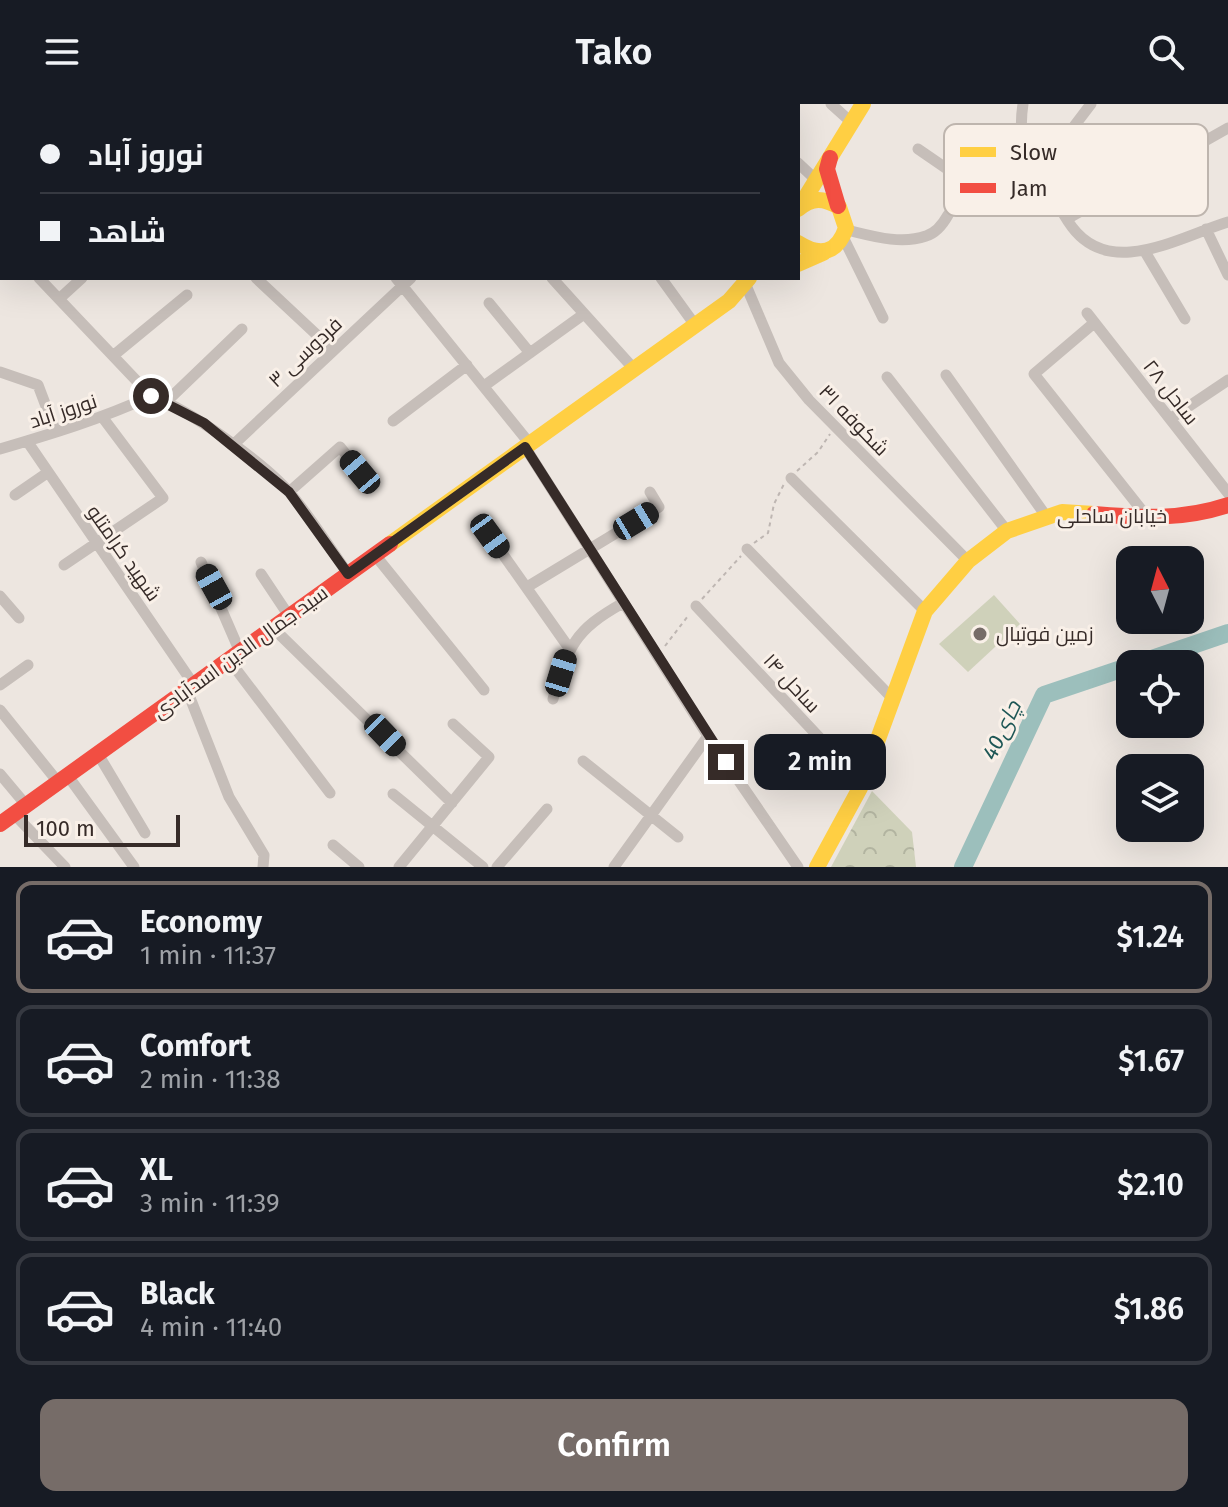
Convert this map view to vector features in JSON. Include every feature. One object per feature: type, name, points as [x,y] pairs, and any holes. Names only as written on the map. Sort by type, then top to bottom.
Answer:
[{"type":"main road","points":[[800,205],[814,178],[863,104]]},
{"type":"main road","points":[[800,263],[831,251],[845,235],[847,221],[838,206],[827,169],[832,153]]},
{"type":"main road","points":[[800,208],[813,200],[822,199],[838,206]]},
{"type":"main road","points":[[800,244],[813,253],[823,253]]},
{"type":"main road","name":"سید جمال الدین اسدآبادی","points":[[13,814],[729,301],[751,280]]},
{"type":"main road","name":"خیابان ساحلی","points":[[817,867],[862,783],[894,700],[911,641],[925,611],[968,561],[1007,531],[1062,512],[1148,518],[1196,516],[1228,505]]},
{"type":"street","points":[[831,104],[851,122]]},
{"type":"street","points":[[1020,124],[1023,104]]},
{"type":"street","points":[[1076,124],[1091,104]]},
{"type":"street","points":[[1208,139],[1228,128]]},
{"type":"street","points":[[918,149],[944,167]]},
{"type":"street","points":[[800,165],[814,178]]},
{"type":"street","points":[[883,318],[845,235],[905,240],[929,236],[947,216]]},
{"type":"street","points":[[1065,216],[1098,251],[1117,255],[1144,250],[1228,222]]},
{"type":"street","points":[[1067,219],[1072,216]]},
{"type":"street","points":[[1206,229],[1228,275]]},
{"type":"street","points":[[1144,250],[1185,319]]},
{"type":"street","points":[[41,280],[151,396],[166,402],[233,445],[289,492],[348,574]]},
{"type":"street","points":[[59,299],[80,280]]},
{"type":"street","points":[[258,280],[333,350]]},
{"type":"street","points":[[403,280],[528,445],[589,549],[708,736],[798,867]]},
{"type":"street","name":"فردوسی ۳","points":[[233,445],[403,280]]},
{"type":"street","points":[[554,280],[634,369]]},
{"type":"street","points":[[662,280],[695,325]]},
{"type":"street","name":"شکوفه ۳۱","points":[[751,280],[779,363],[799,388],[968,561]]},
{"type":"street","points":[[114,355],[187,295]]},
{"type":"street","points":[[489,303],[530,353]]},
{"type":"street","points":[[484,386],[584,314]]},
{"type":"street","name":"ساحل ۲۸","points":[[1148,518],[1034,374],[1090,318],[1228,493]]},
{"type":"street","points":[[166,402],[242,329]]},
{"type":"street","points":[[393,421],[467,365]]},
{"type":"street","points":[[0,372],[38,385],[55,430]]},
{"type":"street","points":[[946,375],[1046,516]]},
{"type":"street","points":[[887,377],[1007,531]]},
{"type":"street","points":[[1170,419],[1228,380]]},
{"type":"street","name":"نوروز آباد","points":[[0,449],[103,418],[151,396]]},
{"type":"street","points":[[64,565],[163,498],[103,418]]},
{"type":"street","name":"شهید کرامتلو","points":[[27,441],[190,687],[229,797],[264,855],[263,867]]},
{"type":"street","points":[[289,492],[340,447],[360,472]]},
{"type":"street","points":[[15,495],[47,473]]},
{"type":"street","points":[[791,478],[925,611]]},
{"type":"street","points":[[527,587],[659,507],[650,492]]},
{"type":"street","points":[[490,536],[569,648]]},
{"type":"street","points":[[747,549],[894,700]]},
{"type":"street","points":[[375,555],[484,690]]},
{"type":"street","points":[[201,562],[235,656],[330,793]]},
{"type":"street","points":[[261,574],[289,616]]},
{"type":"street","points":[[0,596],[19,618]]},
{"type":"street","points":[[553,699],[569,648],[592,620],[623,603]]},
{"type":"street","name":"ساحل ۱۴","points":[[696,606],[862,783]]},
{"type":"street","points":[[273,628],[452,803]]},
{"type":"street","points":[[0,685],[28,665]]},
{"type":"street","points":[[0,710],[63,779],[134,867]]},
{"type":"street","points":[[399,867],[489,757],[453,724]]},
{"type":"street","points":[[614,867],[708,736]]},
{"type":"street","points":[[98,754],[145,833]]},
{"type":"street","points":[[583,761],[678,837]]},
{"type":"street","points":[[0,774],[13,814],[65,867]]},
{"type":"street","points":[[393,794],[483,867]]},
{"type":"street","points":[[497,867],[547,809]]},
{"type":"street","points":[[333,845],[359,867]]},
{"type":"green space","name":"زمین فوتبال","points":[[994,595],[1020,624],[968,672],[939,644]]},
{"type":"green space","points":[[872,791],[912,832],[916,867],[831,867]]},
{"type":"waterway","name":"40چای","points":[[1178,650],[1228,633]]},
{"type":"waterway","name":"40چای","points":[[963,867],[1044,695],[1116,671]]},
{"type":"traffic: slow","points":[[800,206],[863,104]]},
{"type":"traffic: slow","points":[[800,208],[818,200],[828,202],[839,207],[846,228],[833,248],[820,251],[800,244]]},
{"type":"traffic: slow","points":[[800,263],[823,253]]},
{"type":"traffic: slow","points":[[390,544],[729,301],[747,280]]},
{"type":"traffic: slow","points":[[817,867],[860,788],[925,611],[968,561],[1007,531],[1062,512],[1094,514]]},
{"type":"traffic: jam","points":[[830,158],[827,169],[838,206]]},
{"type":"traffic: jam","points":[[1094,514],[1161,517],[1228,505]]},
{"type":"traffic: jam","points":[[0,824],[390,544]]},
{"type":"place","name":"زمین فوتبال","points":[[980,634]]},
{"type":"route","points":[[151,396],[204,423],[289,492],[348,574],[525,447],[726,762]]}]
